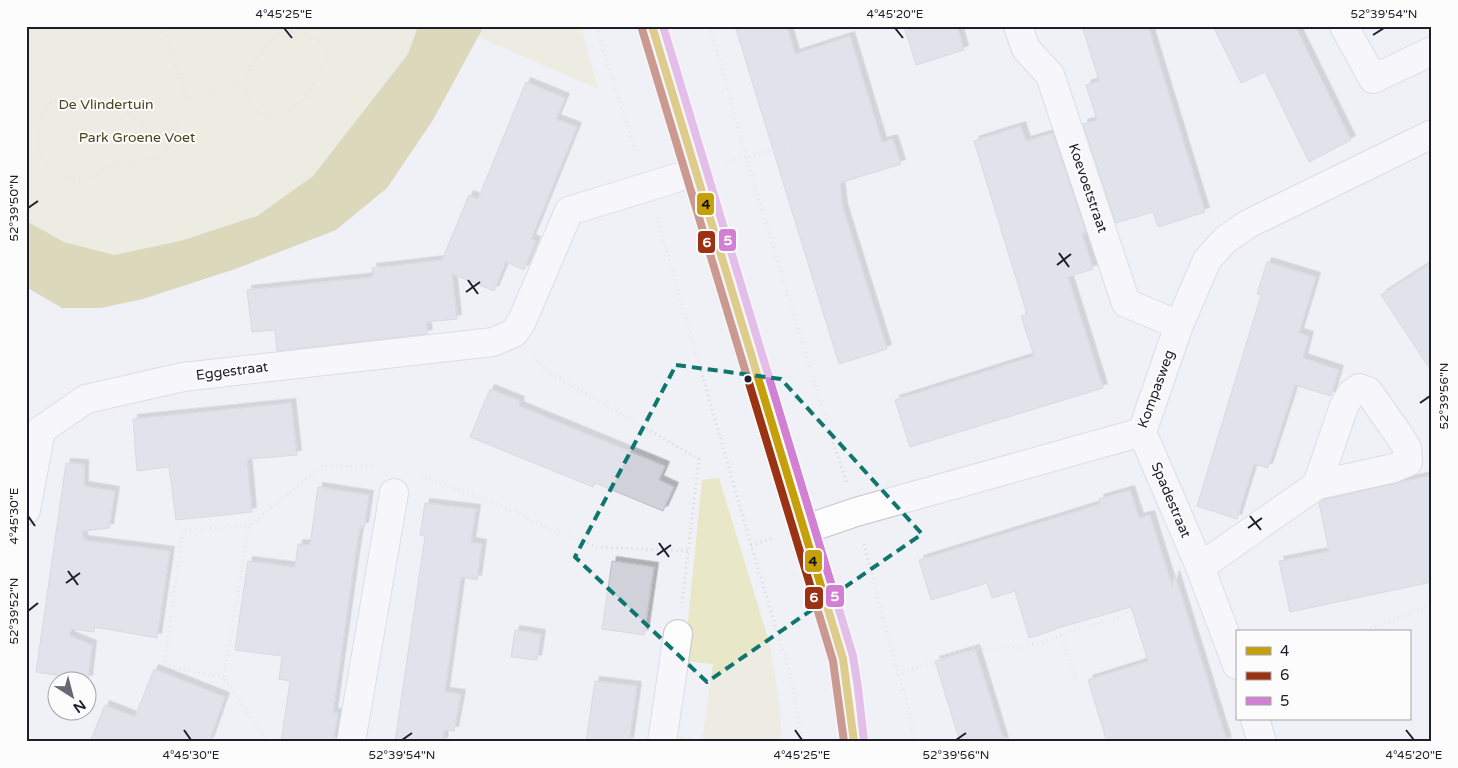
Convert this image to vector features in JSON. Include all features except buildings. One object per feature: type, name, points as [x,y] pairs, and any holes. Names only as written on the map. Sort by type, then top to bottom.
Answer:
[{"type":"street","points":[[652,26],[843,659],[854,742]]},
{"type":"street","name":"Koevoetstraat","points":[[1018,26],[1026,49],[1050,75],[1126,303],[1179,326]]},
{"type":"street","points":[[1344,26],[1373,79],[1432,51]]},
{"type":"street","name":"Kompasweg","points":[[803,530],[856,512],[1142,432],[1179,326],[1207,260],[1225,240],[1248,224],[1430,139]]},
{"type":"street","points":[[514,333],[531,303],[569,211],[696,172]]},
{"type":"street","name":"Eggestraat","points":[[26,510],[41,430],[86,399],[183,377],[492,342],[514,333]]},
{"type":"street","name":"Spadestraat","points":[[1142,432],[1200,567],[1236,662]]},
{"type":"street","points":[[1200,567],[1317,485]]},
{"type":"street","points":[[352,742],[394,492]]},
{"type":"street","points":[[662,742],[678,634]]},
{"type":"street","points":[[1255,720],[1262,742]]},
{"type":"path","points":[[163,26],[186,99]]},
{"type":"path","points":[[596,26],[648,186],[792,681],[802,742]]},
{"type":"path","points":[[708,26],[832,440],[856,512],[898,675],[910,714],[914,742]]},
{"type":"path","points":[[281,33],[302,33],[323,45],[327,51],[328,56],[306,96],[302,101],[283,113],[268,117],[256,112],[245,88],[246,76],[250,67],[267,44],[281,33]]},
{"type":"path","points":[[169,149],[126,111],[106,102],[73,98],[60,99],[48,104],[42,114],[38,135],[39,152],[45,164],[64,177],[76,180],[90,179],[115,163],[156,158],[166,153],[169,149],[176,132],[176,106],[182,100],[239,86],[245,88]]},
{"type":"path","points":[[746,157],[888,119]]},
{"type":"path","points":[[514,333],[546,371],[699,459],[678,634]]},
{"type":"path","points":[[268,742],[224,678],[164,665],[183,530],[249,526],[322,466],[379,467]]},
{"type":"path","points":[[416,474],[524,515],[530,521],[597,547],[689,550]]},
{"type":"path","points":[[224,678],[249,526]]},
{"type":"path","points":[[898,675],[970,647],[981,649],[1024,647],[1053,640],[1066,632],[1116,619],[1137,606],[1134,598],[1182,582],[1200,567]]},
{"type":"path","points":[[1366,630],[1432,605]]},
{"type":"path","points":[[1061,635],[1076,679]]},
{"type":"highlighted area","points":[[676,365],[781,379],[922,534],[707,682],[575,557]]},
{"type":"green space","name":"Park Groene Voet","points":[[26,26],[418,26],[408,54],[313,176],[257,216],[180,241],[114,255],[64,242],[26,221]]},
{"type":"green space","points":[[456,26],[581,26],[598,89],[478,37]]},
{"type":"green space","points":[[719,478],[770,645],[780,708],[782,742],[679,742],[679,736],[702,740],[713,664],[684,661],[702,480]]},
{"type":"shaded area","points":[[418,26],[484,26],[433,120],[387,188],[336,230],[238,268],[143,299],[101,308],[62,308],[26,287],[26,221],[64,242],[114,255],[180,241],[257,216],[313,176],[408,54]]},
{"type":"transit line","name":"4","points":[[652,26],[843,659],[854,742]]},
{"type":"transit line","name":"5","points":[[663,26],[853,656],[864,741]]},
{"type":"transit line","name":"6","points":[[642,29],[833,661],[844,742]]},
{"type":"park label","name":"De Vlindertuin","points":[[106,104]]}]
